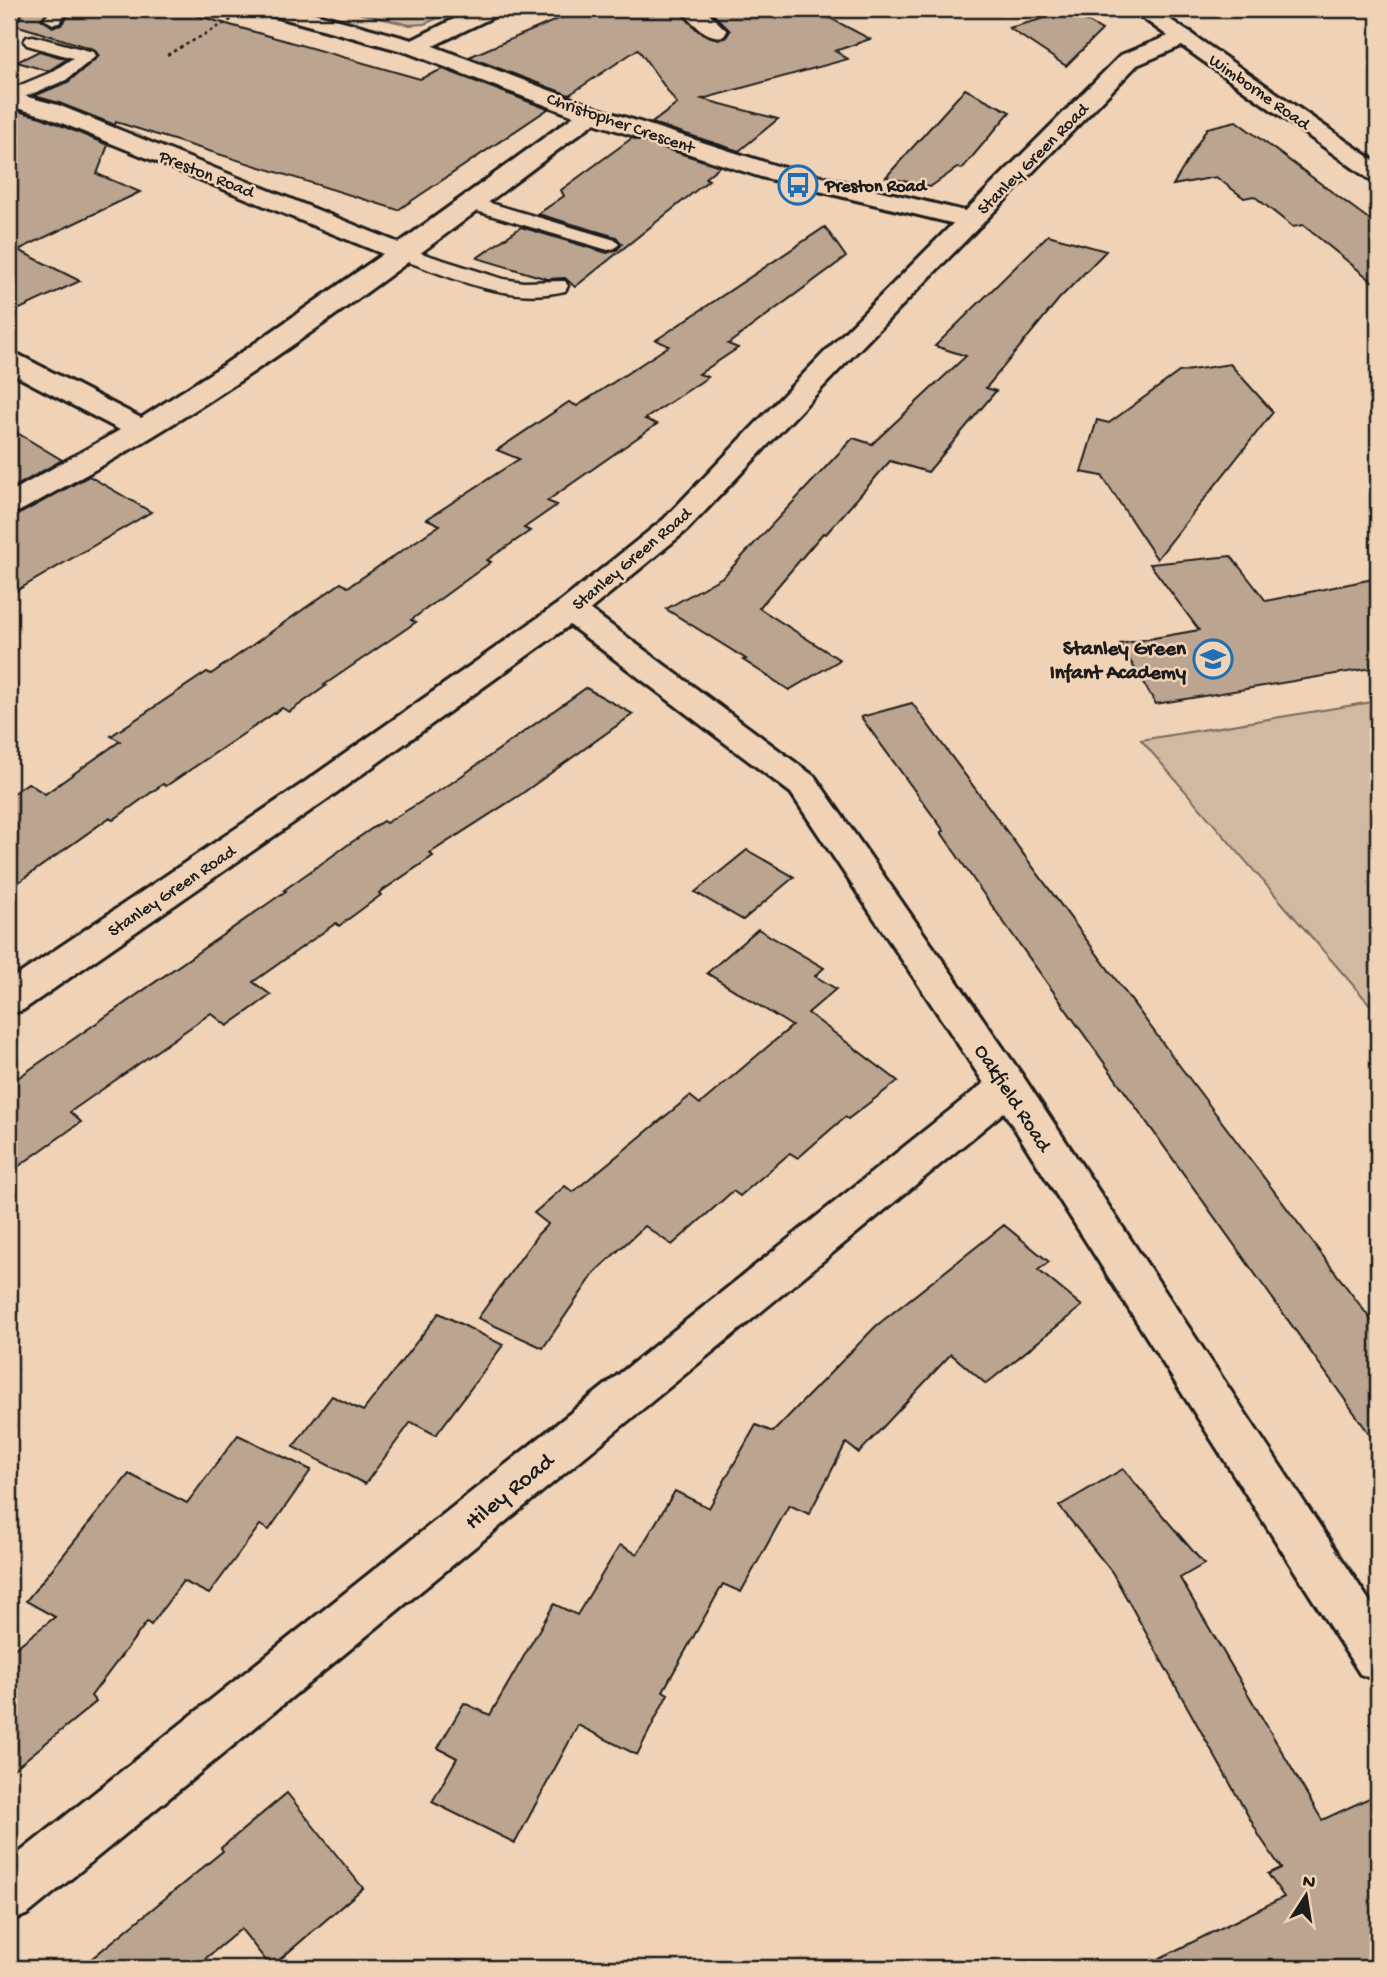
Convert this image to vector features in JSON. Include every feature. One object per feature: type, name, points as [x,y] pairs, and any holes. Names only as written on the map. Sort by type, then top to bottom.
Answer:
[{"type":"main road","name":"Christopher Crescent","points":[[275,9],[414,47],[591,114],[771,172],[972,220]]},
{"type":"main road","points":[[414,47],[492,9]]},
{"type":"main road","points":[[695,9],[716,31]]},
{"type":"main road","name":"Wimborne Road","points":[[1141,9],[1378,174]]},
{"type":"main road","name":"Stanley Green Road","points":[[9,1000],[314,792],[570,610],[676,525],[831,362],[1129,60],[1183,37]]},
{"type":"main road","name":"Preston Road","points":[[9,98],[50,110],[402,253]]},
{"type":"main road","points":[[9,505],[143,430],[208,388],[402,253],[591,114]]},
{"type":"main road","points":[[9,361],[143,430]]},
{"type":"main road","name":"Oakfield Road","points":[[570,610],[803,785],[1008,1086],[1378,1657]]},
{"type":"main road","name":"Hiley Road","points":[[9,1895],[1008,1086]]},
{"type":"lane","points":[[9,15],[14,9]]},
{"type":"lane","points":[[9,98],[59,76],[87,56],[33,41]]},
{"type":"lane","points":[[470,204],[608,244]]},
{"type":"lane","points":[[402,253],[519,289],[547,290],[557,286]]},
{"type":"path","points":[[167,55],[240,15]]},
{"type":"shaded area","points":[[340,9],[459,9],[424,24],[410,25]]},
{"type":"shaded area","points":[[1378,701],[1378,1014],[1141,740]]},
{"type":"building","points":[[26,9],[50,9],[41,19],[53,27],[61,25],[74,9],[174,9],[420,79],[443,69],[548,109],[398,210],[116,122],[115,125],[34,96],[68,82],[99,56],[94,49],[9,23],[17,21]]},
{"type":"building","points":[[582,9],[678,9],[698,31],[718,39],[726,37],[730,31],[708,9],[813,9],[870,39],[835,51],[848,59],[702,99],[778,119],[739,151],[652,123],[677,104],[638,49],[569,95],[469,57]]},
{"type":"building","points":[[1070,11],[1102,30],[1066,66],[1009,28]]},
{"type":"building","points":[[39,51],[67,59],[48,71],[17,62]]},
{"type":"building","points":[[965,89],[1010,112],[962,169],[957,168],[930,187],[886,177]]},
{"type":"building","points":[[9,109],[41,117],[108,145],[97,174],[140,192],[18,250],[80,281],[9,314]]},
{"type":"building","points":[[1236,121],[1378,226],[1378,286],[1303,225],[1293,227],[1254,196],[1244,198],[1216,177],[1173,185],[1207,128]]},
{"type":"building","points":[[632,138],[720,166],[705,178],[709,180],[575,287],[565,278],[547,279],[477,258],[521,227],[607,253],[617,250],[622,244],[616,237],[538,214],[564,196],[561,190]]},
{"type":"building","points":[[825,227],[846,257],[728,344],[738,348],[699,374],[708,377],[645,419],[657,424],[547,501],[557,505],[524,528],[530,531],[487,560],[491,562],[411,620],[416,622],[289,712],[282,708],[166,786],[163,784],[113,820],[109,818],[9,889],[9,796],[28,783],[45,794],[120,741],[111,736],[207,672],[211,674],[341,583],[348,587],[440,525],[427,519],[519,459],[497,450],[569,402],[577,406],[669,346],[656,340]]},
{"type":"building","points":[[1048,235],[1106,251],[1059,299],[986,388],[996,391],[928,472],[890,461],[826,534],[823,533],[759,608],[840,660],[789,690],[743,660],[746,659],[666,609],[724,576],[853,438],[872,444],[966,356],[935,346]]},
{"type":"building","points":[[1230,364],[1273,412],[1157,559],[1102,476],[1081,472],[1097,420],[1109,423],[1179,372]]},
{"type":"building","points":[[9,428],[62,460],[9,490]]},
{"type":"building","points":[[89,476],[151,512],[9,595],[9,516],[21,513]]},
{"type":"building","points":[[1231,556],[1266,601],[1378,578],[1378,667],[1156,704],[1120,644],[1199,630],[1150,564]]},
{"type":"building","points":[[586,688],[633,714],[520,795],[430,853],[433,856],[379,893],[381,895],[339,926],[336,923],[253,982],[271,995],[227,1026],[211,1013],[70,1112],[81,1122],[9,1173],[9,1084],[349,844],[383,821],[386,823],[450,784]]},
{"type":"building","points":[[912,703],[1378,1329],[1378,1446],[980,889],[941,832],[944,831],[861,717]]},
{"type":"building","points":[[747,850],[794,877],[743,920],[695,892]]},
{"type":"building","points":[[758,929],[824,968],[815,976],[836,989],[808,1013],[898,1081],[848,1119],[845,1117],[798,1158],[790,1153],[740,1196],[733,1191],[672,1245],[645,1226],[596,1271],[543,1348],[478,1318],[548,1224],[534,1213],[565,1186],[573,1192],[690,1096],[700,1104],[792,1026],[707,973]]},
{"type":"building","points":[[1004,1225],[1049,1262],[1038,1270],[1082,1306],[986,1384],[951,1354],[859,1453],[846,1443],[809,1514],[789,1505],[741,1592],[723,1584],[663,1691],[668,1694],[637,1755],[578,1725],[515,1843],[432,1802],[457,1758],[438,1748],[464,1703],[490,1715],[554,1604],[577,1615],[620,1545],[637,1554],[675,1491],[709,1508],[756,1425],[773,1432],[876,1326]]},
{"type":"building","points":[[439,1313],[503,1345],[436,1435],[411,1422],[365,1484],[293,1447],[332,1396],[363,1411]]},
{"type":"building","points":[[238,1435],[311,1470],[269,1530],[260,1525],[209,1594],[183,1581],[151,1625],[147,1622],[91,1696],[96,1702],[9,1773],[9,1653],[55,1617],[26,1601],[129,1474],[187,1503]]},
{"type":"building","points":[[1123,1469],[1204,1564],[1180,1578],[1322,1820],[1378,1794],[1378,1968],[1140,1968],[1284,1897],[1268,1874],[1281,1868],[1260,1837],[1112,1572],[1059,1506]]},
{"type":"building","points":[[287,1793],[363,1888],[271,1967],[241,1929],[194,1968],[80,1968],[223,1851],[221,1848]]},
{"type":"place","name":"Preston Road","points":[[798,185]]},
{"type":"place","name":"Stanley Green Infant Academy","points":[[1213,659]]}]
